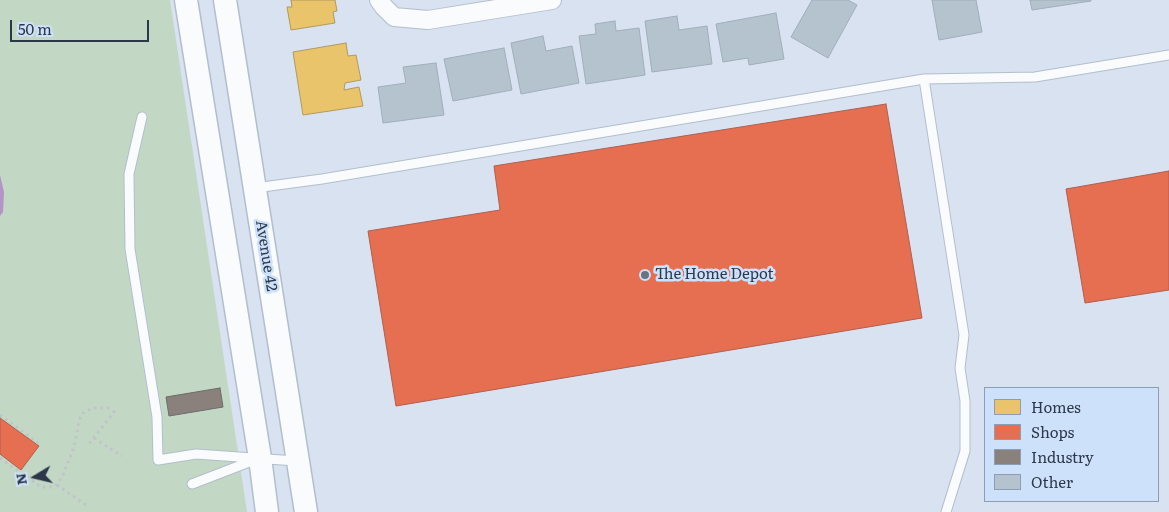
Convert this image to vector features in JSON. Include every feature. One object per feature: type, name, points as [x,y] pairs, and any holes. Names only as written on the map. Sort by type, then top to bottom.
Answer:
[{"type":"street","points":[[186,0],[260,458],[267,512]]},
{"type":"street","name":"Avenue 42","points":[[225,0],[306,512]]},
{"type":"street","points":[[379,0],[394,16],[428,20],[552,0]]},
{"type":"lane","points":[[255,188],[322,179],[924,79],[1035,77],[1169,55]]},
{"type":"lane","points":[[924,79],[964,335],[960,368],[965,401],[965,451],[946,512]]},
{"type":"lane","points":[[142,117],[128,174],[130,249],[157,417],[158,460],[196,454],[299,461]]},
{"type":"lane","points":[[192,484],[260,458]]},
{"type":"path","points":[[1,457],[41,487],[57,485],[69,460],[83,413],[93,408],[108,408],[114,412],[88,445]]},
{"type":"path","points":[[0,415],[38,442]]},
{"type":"path","points":[[94,438],[122,456]]},
{"type":"path","points":[[57,485],[86,506]]},
{"type":"green space","points":[[0,0],[170,0],[247,512],[0,512]]},
{"type":"shaded area","points":[[0,175],[4,192],[3,212],[0,216]]},
{"type":"building: Homes","points":[[291,0],[335,0],[337,11],[333,12],[335,23],[291,30],[287,7],[292,7]]},
{"type":"building: Homes","points":[[346,43],[348,56],[356,55],[361,80],[345,83],[344,90],[359,87],[363,106],[303,115],[293,52]]},
{"type":"building: Shops","name":"The Home Depot","points":[[886,104],[922,318],[396,406],[368,231],[500,210],[494,166]]},
{"type":"building: Shops","points":[[1169,171],[1169,290],[1085,303],[1066,189]]},
{"type":"building: Shops","points":[[0,418],[39,446],[21,470],[0,454]]},
{"type":"building: Industry","points":[[220,388],[223,407],[169,416],[166,397]]},
{"type":"building: Other","points":[[812,0],[848,0],[857,5],[828,58],[791,37]]},
{"type":"building: Other","points":[[932,0],[976,0],[982,32],[939,40]]},
{"type":"building: Other","points":[[1030,0],[1091,0],[1091,1],[1032,10]]},
{"type":"building: Other","points":[[776,13],[784,59],[749,65],[748,58],[723,62],[716,24]]},
{"type":"building: Other","points":[[677,16],[679,30],[707,26],[712,64],[652,72],[645,21]]},
{"type":"building: Other","points":[[615,21],[616,31],[639,28],[645,75],[586,84],[579,36],[596,34],[595,24]]},
{"type":"building: Other","points":[[543,36],[546,51],[572,46],[579,83],[521,94],[511,43]]},
{"type":"building: Other","points":[[504,48],[512,90],[453,101],[444,59]]},
{"type":"building: Other","points":[[436,63],[444,115],[383,123],[378,87],[406,83],[403,67]]},
{"type":"place","name":"The Home Depot","points":[[645,275]]}]
